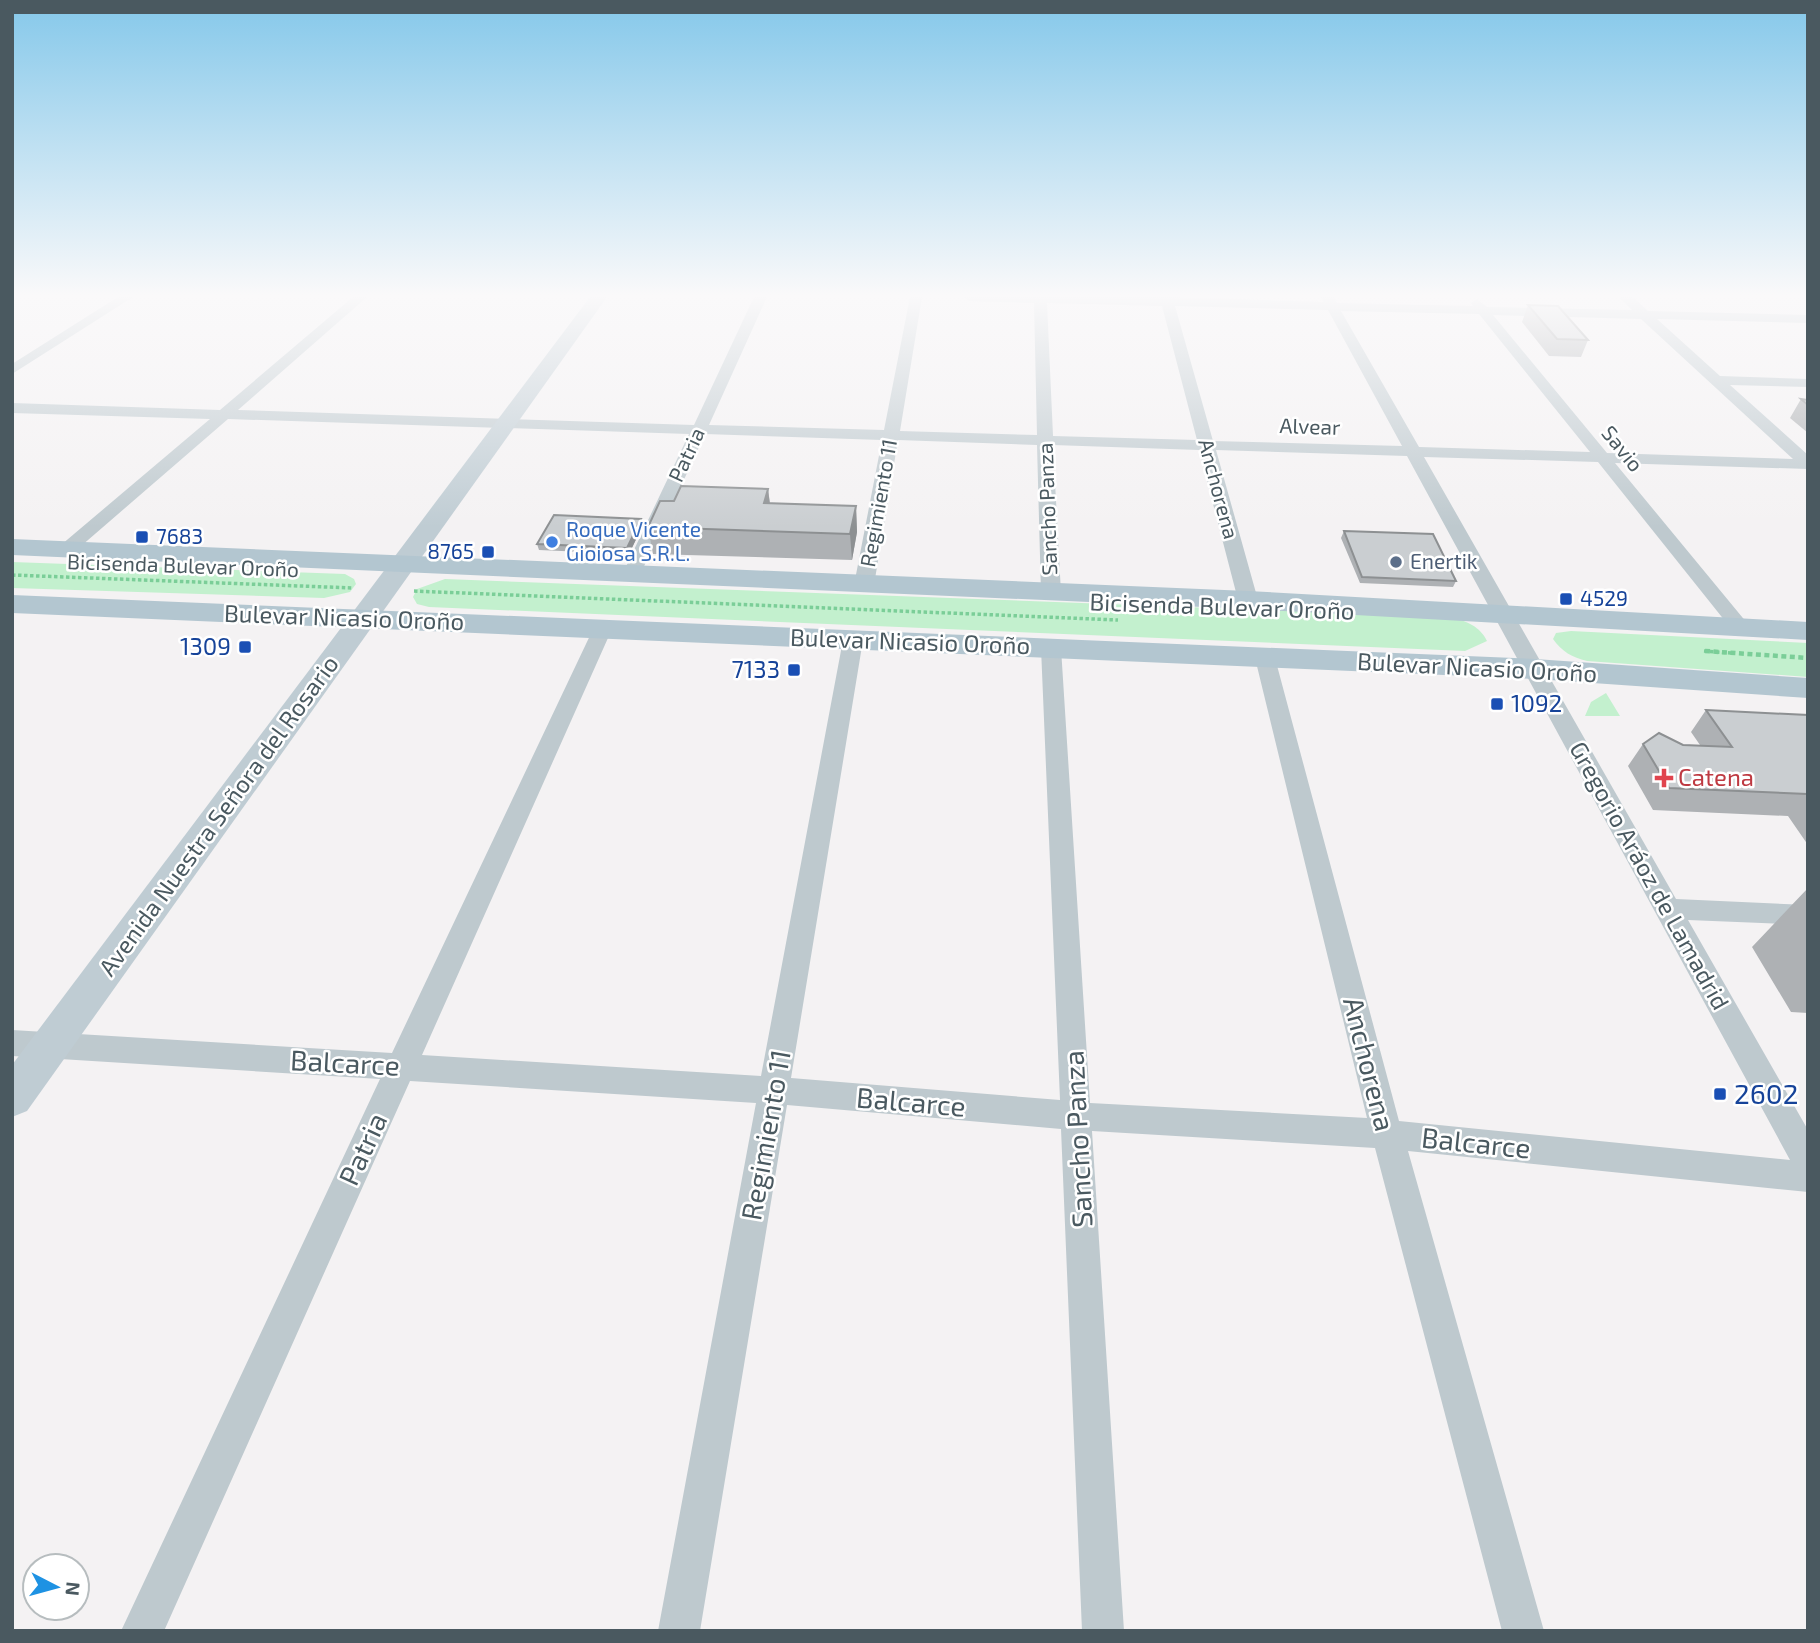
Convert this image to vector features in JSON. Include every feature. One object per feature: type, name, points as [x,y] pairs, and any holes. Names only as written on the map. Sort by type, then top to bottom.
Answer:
[{"type":"main road","points":[[12,547],[76,559],[411,577],[631,575],[864,585],[894,599],[1051,593],[1248,600],[1808,631]]},
{"type":"main road","name":"Bulevar Nicasio Oroño","points":[[23,604],[358,604],[602,629],[1535,669],[1808,688]]},
{"type":"street","points":[[76,559],[224,415],[272,374]]},
{"type":"street","name":"Avenida Nuestra Señora del Rosario","points":[[12,1098],[358,604],[411,577],[506,424],[543,374]]},
{"type":"street","name":"Patria","points":[[631,575],[725,374]]},
{"type":"street","name":"Regimiento 11","points":[[864,585],[902,374]]},
{"type":"street","name":"Sancho Panza","points":[[1043,374],[1051,593]]},
{"type":"street","name":"Anchorena","points":[[1186,374],[1248,600]]},
{"type":"street","name":"Gregorio Aráoz de Lamadrid","points":[[1370,374],[1808,1161]]},
{"type":"street","name":"Savio","points":[[1534,374],[1740,627]]},
{"type":"street","points":[[1709,374],[1808,464]]},
{"type":"street","points":[[1716,380],[1808,383]]},
{"type":"street","name":"Alvear","points":[[12,408],[1808,464]]},
{"type":"street","name":"Patria","points":[[142,1631],[602,629]]},
{"type":"street","name":"Regimiento 11","points":[[679,1631],[853,640]]},
{"type":"street","name":"Sancho Panza","points":[[1051,648],[1103,1631]]},
{"type":"street","name":"Anchorena","points":[[1265,658],[1387,1134],[1523,1631]]},
{"type":"street","points":[[1668,909],[1808,915]]},
{"type":"street","name":"Balcarce","points":[[12,1043],[774,1090],[1077,1116],[1387,1134],[1808,1177]]},
{"type":"path","name":"Bicisenda Bulevar Oroño","points":[[12,575],[76,559],[358,604]]},
{"type":"path","points":[[23,604],[76,559]]},
{"type":"path","name":"Bicisenda Bulevar Oroño","points":[[411,577],[894,599],[1126,621]]},
{"type":"path","points":[[886,641],[894,599]]},
{"type":"green space","points":[[12,562],[345,574],[354,579],[356,584],[350,592],[324,598],[12,588]]},
{"type":"green space","points":[[445,579],[1452,617],[1477,628],[1487,641],[1465,651],[429,607],[417,604],[413,597],[417,589]]},
{"type":"green space","points":[[1571,631],[1808,643],[1808,677],[1587,661],[1568,653],[1553,639],[1556,633]]},
{"type":"green space","points":[[1606,693],[1620,716],[1585,716],[1591,702]]},
{"type":"building","points":[[681,486],[768,489],[764,503],[856,506],[850,534],[648,527],[660,501],[674,501]]},
{"type":"building","points":[[554,515],[641,519],[627,548],[537,544]]},
{"type":"building","name":"Enertik","points":[[1344,531],[1433,534],[1456,581],[1362,577]]},
{"type":"building","points":[[1706,710],[1808,715],[1808,796],[1669,788],[1643,744],[1659,733],[1683,745],[1732,747]]},
{"type":"place","name":"7683","points":[[142,537]]},
{"type":"place","name":"Roque Vicente Gioiosa S.R.L.","points":[[552,542]]},
{"type":"place","name":"8765","points":[[488,552]]},
{"type":"place","name":"Enertik","points":[[1396,562]]},
{"type":"place","name":"4529","points":[[1566,599]]},
{"type":"place","name":"1309","points":[[245,647]]},
{"type":"place","name":"7133","points":[[794,670]]},
{"type":"place","name":"1092","points":[[1497,704]]},
{"type":"place","name":"Catena","points":[[1664,778]]},
{"type":"place","name":"2602","points":[[1720,1094]]}]
